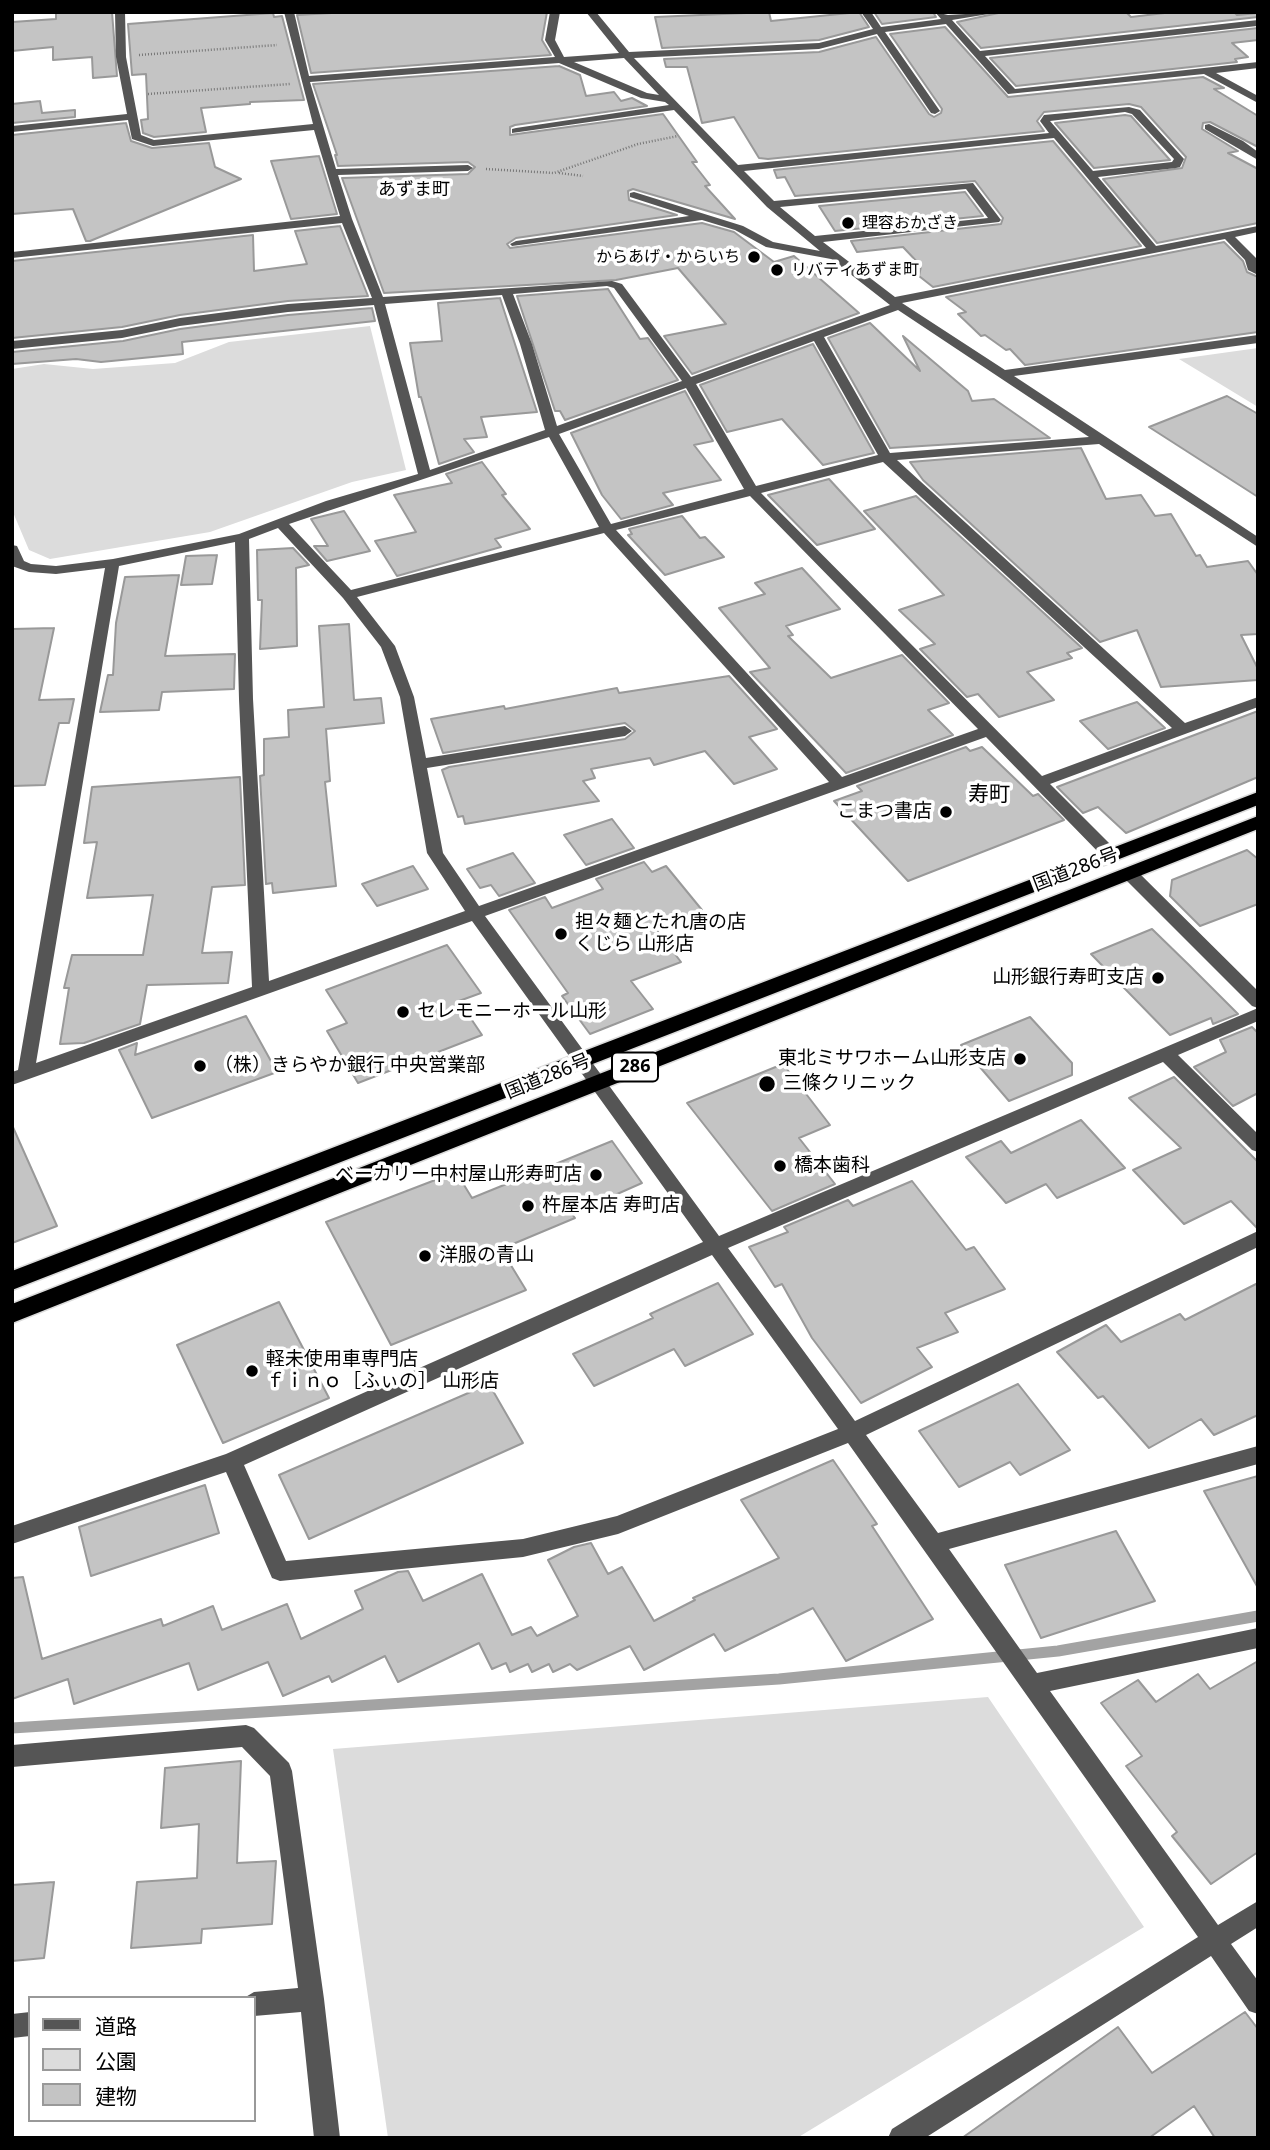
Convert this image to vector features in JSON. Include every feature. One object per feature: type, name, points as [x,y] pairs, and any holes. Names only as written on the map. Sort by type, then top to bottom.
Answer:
[{"type":"highway","name":"国道286号","points":[[12,1281],[1258,798]]},
{"type":"highway","name":"国道286号","points":[[12,1314],[1258,822]]},
{"type":"street","points":[[120,12],[121,57],[126,96],[136,137],[153,143],[318,127]]},
{"type":"street","points":[[289,12],[295,44],[331,172],[346,219],[378,299],[425,476]]},
{"type":"street","points":[[555,12],[550,40],[561,60],[645,96],[673,103]]},
{"type":"street","points":[[591,12],[626,55],[771,205],[813,240],[896,304],[1258,543]]},
{"type":"street","points":[[866,12],[881,30],[934,111]]},
{"type":"street","points":[[305,81],[626,55],[819,47],[944,17],[996,12]]},
{"type":"street","points":[[1245,12],[1258,23]]},
{"type":"street","points":[[944,17],[1012,92],[1258,65]]},
{"type":"street","points":[[978,54],[1258,23]]},
{"type":"street","points":[[1206,71],[1258,100]]},
{"type":"street","points":[[516,131],[673,103]]},
{"type":"street","points":[[1092,174],[1177,165],[1180,159],[1136,112],[1125,109],[1048,117],[1045,121],[1154,250]]},
{"type":"street","points":[[12,129],[132,117]]},
{"type":"street","points":[[1209,127],[1239,143],[1258,158]]},
{"type":"street","points":[[737,168],[1057,135]]},
{"type":"street","points":[[1239,143],[1258,138]]},
{"type":"street","points":[[331,172],[468,168]]},
{"type":"street","points":[[771,205],[969,186],[995,220],[813,240]]},
{"type":"street","points":[[634,195],[739,228],[770,245],[836,258]]},
{"type":"street","points":[[516,244],[701,217]]},
{"type":"street","points":[[12,255],[346,219]]},
{"type":"street","points":[[12,549],[18,564],[29,568],[56,570],[113,564],[242,537],[331,504],[425,476],[552,432],[817,336],[896,304],[1258,229]]},
{"type":"street","points":[[1228,236],[1251,259],[1252,268],[1258,272]]},
{"type":"street","points":[[12,345],[122,334],[207,318],[378,299],[608,283],[618,286],[688,381],[752,491],[1111,854]]},
{"type":"street","points":[[506,290],[526,344],[552,432],[606,527],[839,784]]},
{"type":"street","points":[[817,336],[886,457],[1182,729]]},
{"type":"street","points":[[1004,374],[1258,339]]},
{"type":"street","points":[[348,595],[886,457],[1101,440]]},
{"type":"street","points":[[281,524],[348,595],[388,646],[407,697],[435,853],[476,915],[933,1544],[1258,2002]]},
{"type":"street","points":[[242,537],[246,699],[261,992]]},
{"type":"street","points":[[113,564],[19,1077],[988,731]]},
{"type":"street","points":[[1039,782],[1258,702]]},
{"type":"street","points":[[419,764],[625,731]]},
{"type":"street","points":[[1129,873],[1258,1002]]},
{"type":"street","points":[[12,1535],[232,1461],[714,1246],[1258,1014]]},
{"type":"street","points":[[1167,1055],[1258,1145]]},
{"type":"street","points":[[232,1461],[280,1571],[535,1545],[618,1525],[852,1432],[1258,1238]]},
{"type":"street","points":[[933,1544],[1258,1455]]},
{"type":"street","points":[[1032,1684],[1258,1638]]},
{"type":"street","points":[[12,1756],[246,1736],[281,1771],[312,1999],[327,2138]]},
{"type":"street","points":[[901,2138],[1258,1913]]},
{"type":"street","points":[[256,2004],[312,1999]]},
{"type":"path","points":[[121,57],[295,44]]},
{"type":"path","points":[[126,96],[305,81]]},
{"type":"path","points":[[554,173],[638,144],[677,136]]},
{"type":"path","points":[[468,168],[583,176]]},
{"type":"green space","points":[[370,326],[406,470],[352,482],[210,532],[50,559],[29,550],[12,510],[12,369],[44,364],[93,369],[175,363],[229,342]]},
{"type":"green space","points":[[1258,348],[1258,407],[1179,359]]},
{"type":"green space","points":[[988,1697],[1144,1927],[797,2138],[388,2138],[333,1749]]},
{"type":"building","points":[[56,12],[112,12],[117,76],[93,78],[92,57],[53,60],[53,47],[12,51],[12,22],[56,19]]},
{"type":"building","points":[[349,12],[547,12],[542,40],[551,55],[311,73],[297,15]]},
{"type":"building","points":[[769,12],[771,21],[859,12],[869,27],[819,40],[662,48],[655,17]]},
{"type":"building","points":[[874,12],[933,12],[936,17],[882,24]]},
{"type":"building","points":[[1003,12],[1126,12],[1131,17],[1173,12],[1234,12],[1237,15],[1258,13],[1258,17],[981,48],[957,22]]},
{"type":"building","points":[[273,13],[274,17],[282,16],[304,100],[250,102],[201,108],[206,132],[154,137],[143,133],[141,120],[148,119],[146,74],[132,75],[128,24]]},
{"type":"building","points":[[945,27],[1008,97],[1203,77],[1224,88],[1214,89],[1258,116],[1258,147],[1210,122],[1203,123],[1202,129],[1238,151],[1228,153],[1258,169],[1258,223],[1157,243],[1103,179],[1182,168],[1186,157],[1141,107],[1129,104],[1044,112],[1037,121],[1044,131],[768,159],[759,158],[734,117],[702,123],[687,67],[666,67],[664,59],[819,52],[876,37],[929,114],[934,117],[941,113],[942,109],[890,34]]},
{"type":"building","points":[[1258,28],[1258,40],[1232,43],[1248,57],[1235,59],[1237,62],[1016,86],[990,58]]},
{"type":"building","points":[[559,66],[580,75],[586,96],[614,92],[621,101],[632,98],[647,106],[515,125],[510,127],[510,135],[663,114],[697,162],[692,162],[710,185],[705,186],[735,219],[633,189],[628,191],[629,200],[677,215],[516,238],[507,244],[510,248],[702,223],[734,232],[774,262],[794,256],[859,313],[692,374],[664,336],[726,324],[678,268],[616,280],[384,293],[342,178],[468,174],[475,167],[468,162],[338,166],[337,155],[313,84]]},
{"type":"building","points":[[40,101],[42,113],[75,110],[75,117],[12,123],[12,104]]},
{"type":"building","points":[[1131,116],[1170,160],[1094,168],[1055,123]]},
{"type":"building","points":[[126,123],[131,141],[152,148],[209,143],[215,167],[241,179],[90,241],[86,241],[73,209],[12,214],[12,135]]},
{"type":"building","points":[[1053,141],[1141,246],[933,287],[919,276],[921,266],[903,247],[857,252],[851,241],[1001,224],[1003,218],[975,181],[795,196],[785,177],[777,178],[774,170]]},
{"type":"building","points":[[319,156],[337,214],[291,219],[271,161]]},
{"type":"building","points":[[965,192],[983,216],[835,231],[819,206]]},
{"type":"building","points":[[340,226],[368,296],[288,301],[180,315],[122,327],[12,338],[12,261],[253,235],[254,271],[307,264],[295,231]]},
{"type":"building","points":[[1224,242],[1243,261],[1247,272],[1258,277],[1258,332],[1025,365],[1010,349],[1006,350],[985,335],[981,336],[958,314],[966,312],[946,297]]},
{"type":"building","points":[[608,289],[640,339],[648,338],[678,380],[565,420],[560,411],[555,411],[517,296]]},
{"type":"building","points":[[500,298],[537,412],[481,417],[487,437],[464,439],[474,452],[439,464],[419,397],[410,343],[442,341],[438,303]]},
{"type":"building","points":[[372,308],[375,321],[182,342],[183,354],[101,362],[76,359],[12,364],[12,352],[123,341],[180,329],[288,315]]},
{"type":"building","points":[[870,323],[920,371],[903,336],[968,391],[972,401],[994,399],[1050,438],[890,448],[828,338]]},
{"type":"building","points":[[813,344],[874,453],[823,465],[782,419],[727,432],[700,385]]},
{"type":"building","points":[[685,391],[713,441],[694,445],[721,480],[663,493],[673,505],[621,519],[602,495],[571,433]]},
{"type":"building","points":[[1227,396],[1258,414],[1258,497],[1149,427]]},
{"type":"building","points":[[1081,448],[1106,499],[1141,495],[1155,516],[1171,514],[1196,556],[1200,555],[1207,567],[1248,561],[1258,575],[1258,634],[1241,635],[1258,669],[1258,680],[1161,687],[1137,630],[1100,642],[923,480],[910,462]]},
{"type":"building","points":[[482,462],[506,494],[502,495],[530,529],[495,539],[501,547],[397,576],[375,541],[416,532],[394,495],[452,483],[446,474]]},
{"type":"building","points":[[829,479],[875,529],[817,545],[768,495]]},
{"type":"building","points":[[916,496],[1082,648],[1067,653],[1072,658],[1027,672],[1054,700],[999,717],[978,694],[967,697],[920,649],[935,644],[899,610],[944,595],[864,511]]},
{"type":"building","points":[[344,511],[370,551],[327,561],[314,546],[328,546],[311,519]]},
{"type":"building","points":[[682,516],[700,538],[705,537],[724,557],[665,575],[628,535],[632,534],[629,529]]},
{"type":"building","points":[[293,548],[309,565],[296,568],[297,646],[260,649],[262,600],[258,600],[257,550]]},
{"type":"building","points":[[217,555],[212,584],[181,585],[186,556]]},
{"type":"building","points":[[802,568],[840,609],[786,626],[793,635],[788,636],[831,678],[902,655],[949,703],[928,710],[953,735],[846,773],[750,672],[770,668],[719,608],[765,594],[755,583]]},
{"type":"building","points":[[179,575],[165,656],[235,654],[234,689],[162,692],[159,710],[100,712],[108,675],[113,675],[116,623],[125,577]]},
{"type":"building","points":[[349,624],[354,700],[381,698],[384,723],[326,729],[330,781],[325,782],[336,886],[273,893],[272,883],[266,884],[260,776],[264,775],[264,739],[289,737],[288,710],[324,707],[319,626]]},
{"type":"building","points":[[54,628],[39,700],[74,699],[69,723],[59,723],[45,785],[12,786],[12,629]]},
{"type":"building","points":[[729,676],[777,729],[749,737],[777,769],[734,784],[705,751],[654,765],[650,758],[591,769],[595,778],[583,781],[599,801],[465,824],[463,816],[458,817],[442,770],[625,739],[635,731],[625,723],[443,753],[431,719],[504,706],[505,709],[617,688],[619,693]]},
{"type":"building","points":[[1137,702],[1165,728],[1108,749],[1080,721]]},
{"type":"building","points":[[1258,711],[1258,777],[1126,833],[1098,807],[1083,813],[1057,787]]},
{"type":"building","name":"こまつ書店","points":[[966,747],[970,751],[982,747],[1033,796],[1038,794],[1064,820],[908,881],[834,801],[862,791],[857,786]]},
{"type":"building","points":[[240,777],[245,885],[212,887],[202,953],[232,952],[228,983],[147,985],[140,1024],[84,1043],[60,1044],[69,988],[64,988],[72,955],[143,955],[153,895],[87,898],[97,842],[84,843],[92,787]]},
{"type":"building","points":[[612,819],[634,848],[586,865],[564,835]]},
{"type":"building","points":[[1247,850],[1258,859],[1258,904],[1200,926],[1170,896],[1172,880]]},
{"type":"building","points":[[513,853],[535,883],[499,896],[491,885],[480,888],[467,869]]},
{"type":"building","points":[[644,862],[652,872],[666,866],[702,910],[655,928],[681,962],[631,981],[653,1009],[590,1034],[562,996],[568,993],[509,910],[545,897],[552,908],[603,889],[596,879]]},
{"type":"building","points":[[413,866],[428,889],[377,906],[362,884]]},
{"type":"building","name":"山形銀行寿町支店","points":[[1152,929],[1238,1014],[1213,1024],[1211,1018],[1170,1035],[1091,954]]},
{"type":"building","name":"セレモニーホール山形","points":[[447,945],[481,993],[459,1001],[482,1035],[358,1083],[327,1031],[347,1023],[326,990]]},
{"type":"building","name":"（株）きらやか銀行 中央営業部","points":[[246,1016],[277,1072],[152,1118],[119,1050],[137,1043],[135,1055]]},
{"type":"building","name":"東北ミサワホーム山形支店","points":[[1030,1017],[1072,1063],[1072,1075],[1009,1101],[961,1045]]},
{"type":"building","points":[[1252,1027],[1258,1033],[1258,1093],[1233,1106],[1194,1067],[1226,1052],[1220,1040]]},
{"type":"building","points":[[783,1064],[830,1125],[799,1138],[835,1184],[772,1211],[687,1103]]},
{"type":"building","points":[[1174,1077],[1258,1162],[1258,1229],[1231,1201],[1184,1224],[1133,1170],[1181,1148],[1129,1098]]},
{"type":"building","points":[[1081,1120],[1125,1168],[1057,1198],[1046,1184],[1006,1203],[966,1157],[1001,1141],[1011,1153]]},
{"type":"building","points":[[12,1125],[57,1226],[12,1243]]},
{"type":"building","name":"洋服の青山","points":[[612,1141],[642,1183],[572,1214],[575,1218],[501,1249],[526,1290],[391,1345],[326,1222],[456,1172],[472,1198]]},
{"type":"building","points":[[912,1181],[966,1250],[974,1247],[1005,1289],[945,1313],[958,1332],[917,1348],[932,1367],[861,1403],[812,1338],[782,1284],[775,1287],[749,1247],[788,1232],[784,1227],[848,1200],[853,1206]]},
{"type":"building","points":[[718,1283],[753,1334],[685,1366],[674,1349],[594,1386],[573,1354],[653,1318],[650,1314]]},
{"type":"building","points":[[1258,1283],[1258,1415],[1214,1435],[1201,1419],[1149,1448],[1103,1396],[1098,1398],[1057,1352],[1106,1325],[1121,1342],[1180,1314],[1185,1320]]},
{"type":"building","name":"軽未使用車専門店 ｆｉｎｏ［ふぃの］ 山形店","points":[[279,1302],[329,1398],[223,1443],[177,1345]]},
{"type":"building","points":[[489,1384],[523,1443],[309,1539],[279,1475]]},
{"type":"building","points":[[1018,1384],[1070,1450],[1020,1475],[1010,1462],[959,1487],[919,1431]]},
{"type":"building","points":[[833,1460],[877,1524],[872,1526],[933,1619],[846,1661],[813,1608],[725,1651],[714,1634],[644,1670],[630,1646],[577,1670],[570,1664],[553,1672],[549,1664],[532,1672],[528,1664],[510,1672],[506,1663],[492,1669],[479,1643],[398,1682],[385,1656],[332,1682],[329,1676],[283,1696],[268,1662],[198,1690],[189,1663],[74,1704],[68,1679],[12,1699],[12,1578],[23,1577],[42,1659],[161,1619],[163,1626],[213,1606],[222,1630],[287,1604],[301,1639],[363,1609],[355,1591],[398,1572],[408,1571],[423,1601],[482,1574],[512,1635],[531,1627],[537,1636],[578,1616],[548,1560],[574,1547],[591,1543],[608,1574],[622,1567],[654,1621],[695,1600],[693,1598],[779,1558],[741,1500]]},
{"type":"building","points":[[1258,1476],[1258,1588],[1204,1491]]},
{"type":"building","points":[[205,1485],[219,1533],[91,1576],[79,1527]]},
{"type":"building","points":[[1116,1531],[1155,1601],[1041,1638],[1005,1565]]},
{"type":"building","points":[[1258,1661],[1258,1852],[1211,1884],[1172,1836],[1177,1832],[1126,1766],[1142,1756],[1101,1703],[1138,1680],[1156,1702],[1198,1674],[1210,1689]]},
{"type":"building","points":[[241,1761],[237,1863],[276,1861],[272,1924],[202,1929],[201,1943],[131,1948],[137,1882],[197,1878],[199,1824],[161,1828],[165,1768]]},
{"type":"building","points":[[54,1882],[44,1958],[12,1961],[12,1885]]},
{"type":"building","points":[[1245,2012],[1258,2029],[1258,2138],[1215,2138],[1194,2106],[1149,2138],[962,2138],[1118,2027],[1152,2073]]},
{"type":"waterway","points":[[12,1728],[779,1679],[1058,1651],[1258,1616]]},
{"type":"place","name":"理容おかざき","points":[[848,223]]},
{"type":"place","name":"からあげ・からいち","points":[[754,257]]},
{"type":"place","name":"リバティあずま町","points":[[777,270]]},
{"type":"place","name":"こまつ書店","points":[[946,812]]},
{"type":"place","name":"担々麺とたれ唐の店 くじら 山形店","points":[[561,934]]},
{"type":"place","name":"山形銀行寿町支店","points":[[1158,978]]},
{"type":"place","name":"セレモニーホール山形","points":[[403,1012]]},
{"type":"place","name":"東北ミサワホーム山形支店","points":[[1020,1059]]},
{"type":"place","name":"（株）きらやか銀行 中央営業部","points":[[200,1066]]},
{"type":"place","name":"三條クリニック","points":[[767,1084]]},
{"type":"place","name":"橋本歯科","points":[[780,1166]]},
{"type":"place","name":"ベーカリー中村屋山形寿町店","points":[[596,1175]]},
{"type":"place","name":"杵屋本店 寿町店","points":[[528,1206]]},
{"type":"place","name":"洋服の青山","points":[[425,1256]]},
{"type":"place","name":"軽未使用車専門店 ｆｉｎｏ［ふぃの］ 山形店","points":[[252,1371]]},
{"type":"district","name":"あずま町","points":[[414,190]]},
{"type":"district","name":"寿町","points":[[989,795]]}]
